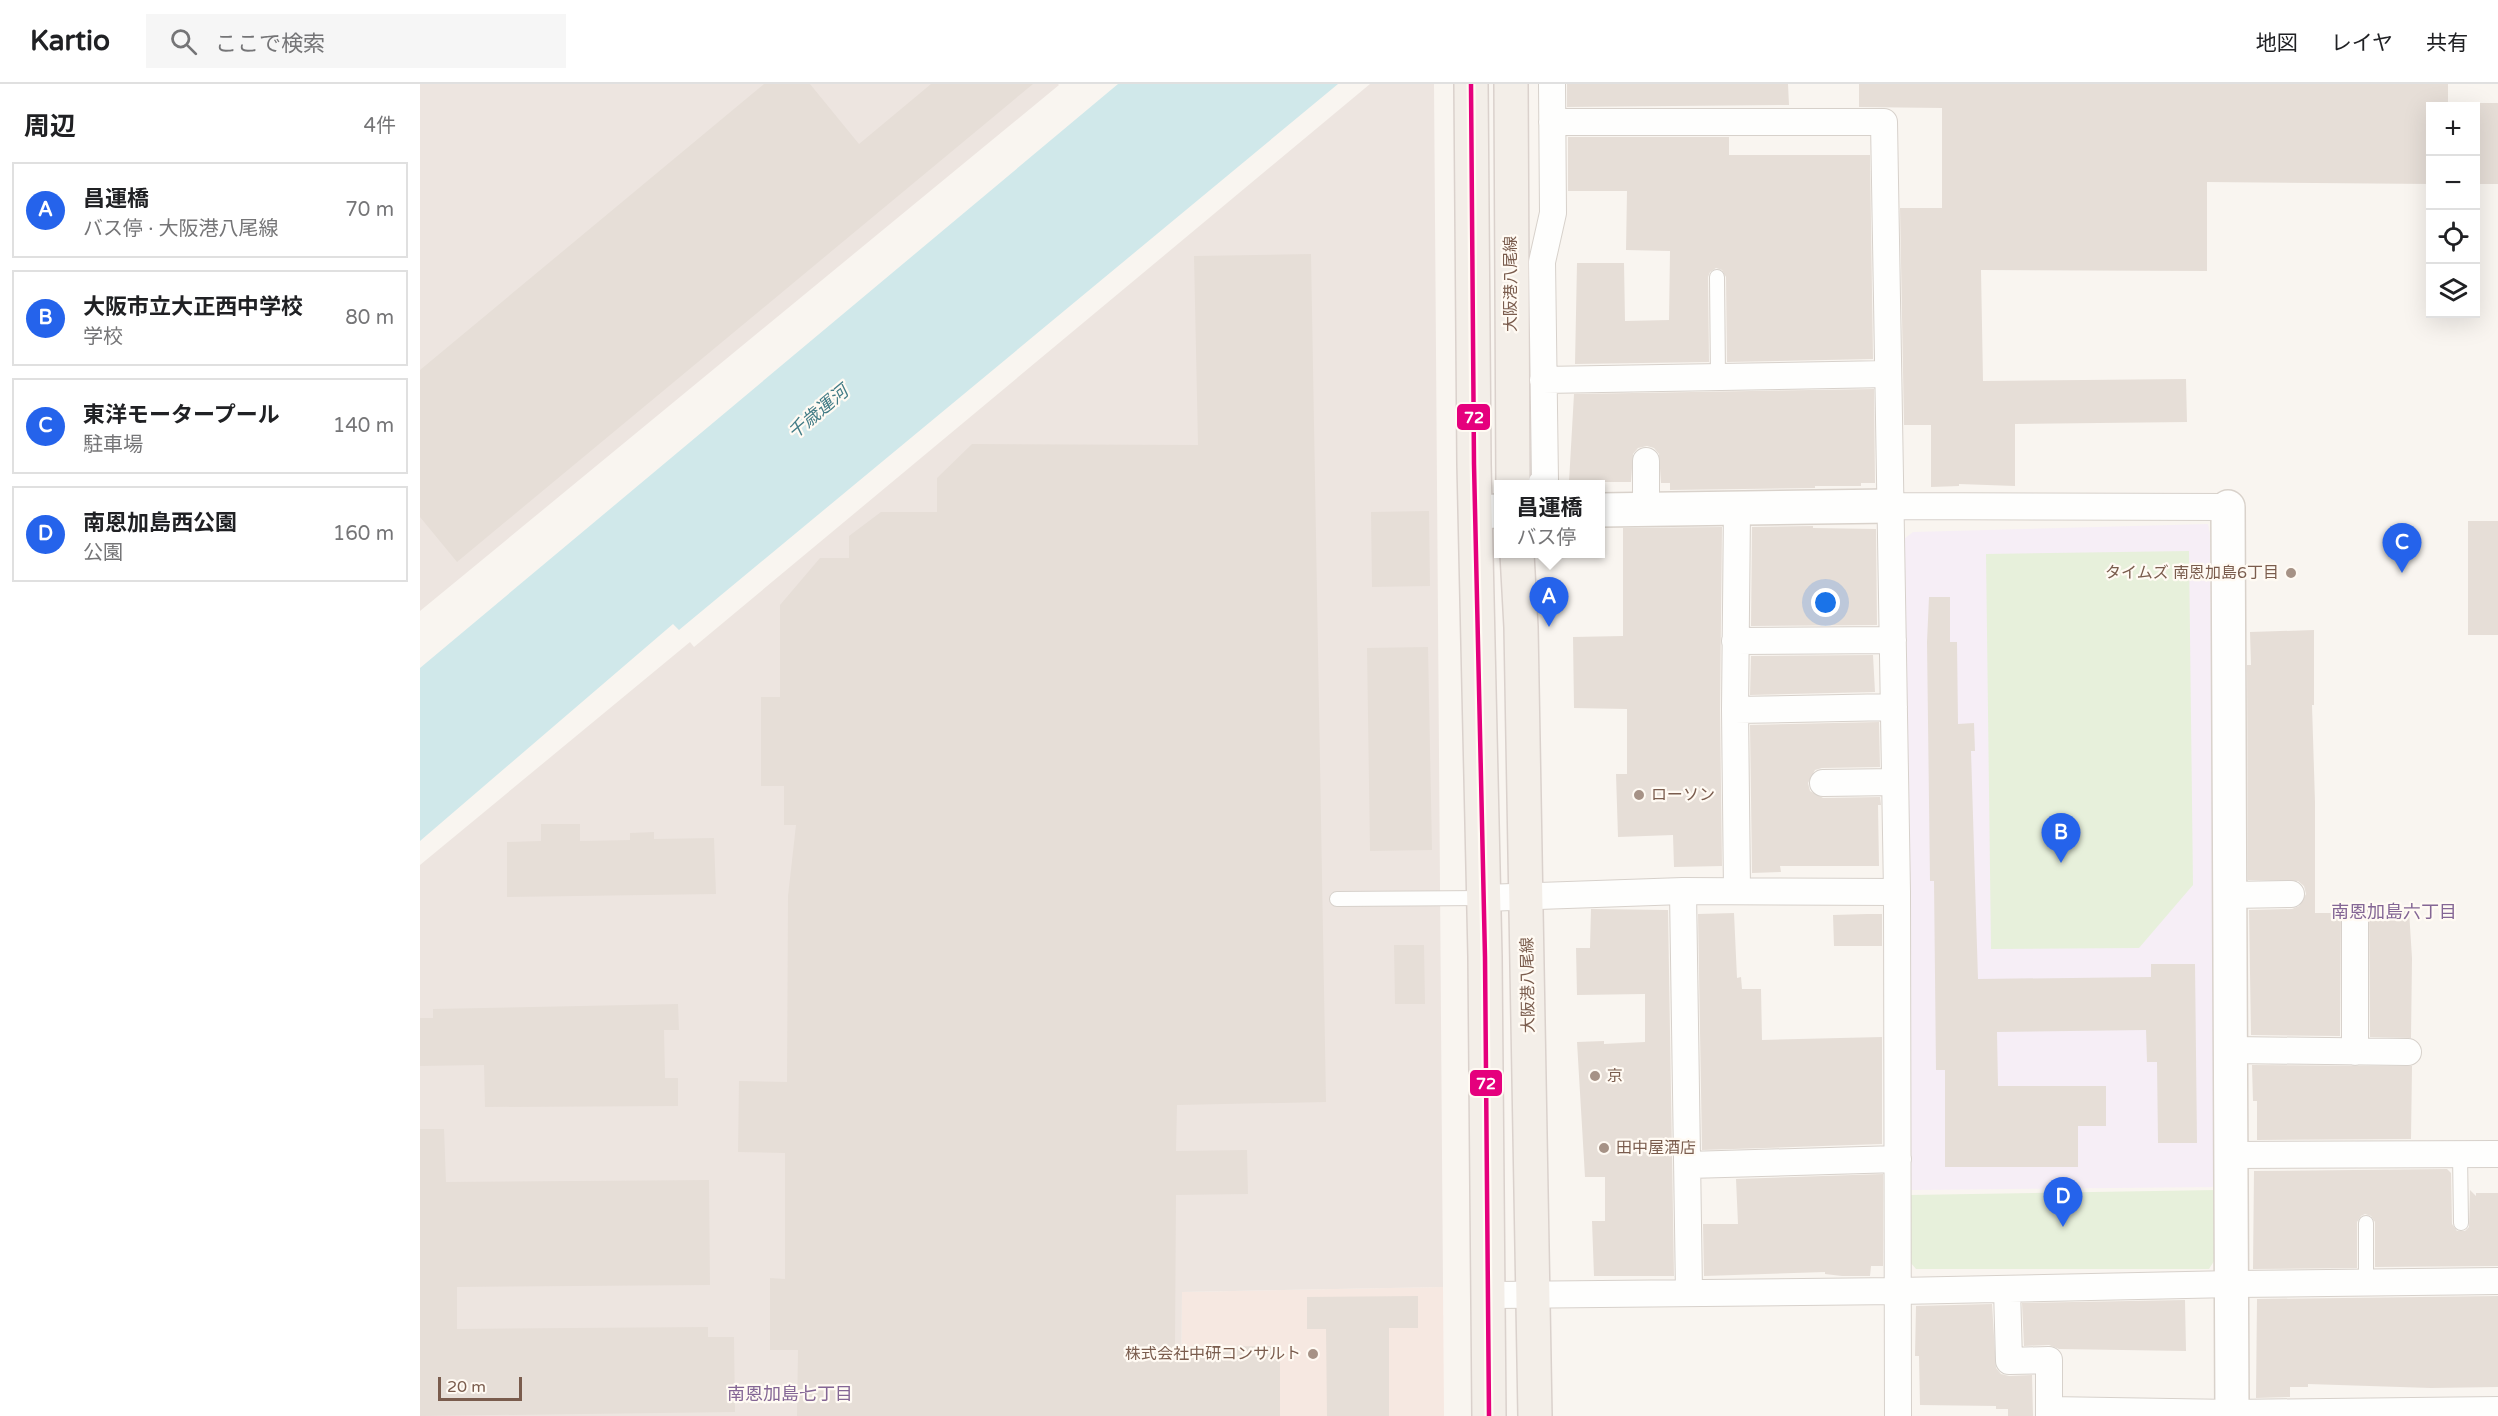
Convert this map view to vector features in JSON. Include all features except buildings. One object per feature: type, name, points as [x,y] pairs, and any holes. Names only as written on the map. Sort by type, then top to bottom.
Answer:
[{"type":"main road","points":[[1471,84],[1487,512],[1484,898],[1489,1416]]},
{"type":"main road","name":"大阪港八尾線","points":[[1511,84],[1513,480]]},
{"type":"main road","name":"大阪港八尾線","points":[[1517,558],[1521,627],[1535,1416]]},
{"type":"street","points":[[1545,480],[1542,262],[1553,213],[1552,84]]},
{"type":"street","points":[[1552,122],[1884,122],[1897,892],[1898,1416]]},
{"type":"street","points":[[1543,380],[1888,374]]},
{"type":"street","points":[[1646,461],[1646,510]]},
{"type":"street","points":[[1605,510],[1890,506],[2228,507],[2232,1414]]},
{"type":"street","points":[[1737,508],[1735,641],[1737,891]]},
{"type":"street","points":[[1735,641],[1893,640]]},
{"type":"street","points":[[1735,711],[1894,706]]},
{"type":"street","points":[[1824,783],[1895,782]]},
{"type":"street","points":[[1484,898],[1683,891],[1897,892]]},
{"type":"street","points":[[1683,891],[1689,1292]]},
{"type":"street","points":[[2230,895],[2291,894]]},
{"type":"street","points":[[2355,916],[2355,1052]]},
{"type":"street","points":[[2231,1050],[2408,1052]]},
{"type":"street","points":[[2231,1155],[2498,1154]]},
{"type":"street","points":[[1688,1165],[1898,1159]]},
{"type":"street","points":[[1488,1295],[2498,1281]]},
{"type":"street","points":[[2007,1288],[2009,1361],[2049,1360],[2049,1413],[2232,1414],[2498,1410]]},
{"type":"lane","points":[[1717,278],[1718,377]]},
{"type":"lane","points":[[1337,899],[1484,898]]},
{"type":"lane","points":[[2460,1154],[2461,1223]]},
{"type":"lane","points":[[2366,1223],[2366,1283]]},
{"type":"shaded area","points":[[420,84],[1058,84],[1059,85],[420,611]]},
{"type":"shaded area","points":[[1370,84],[1434,84],[1443,1287],[1182,1292],[1181,1416],[420,1416],[420,865],[690,642],[694,647]]},
{"type":"shaded area","points":[[2208,524],[2210,534],[2217,1187],[1911,1190],[1904,539],[1913,532]]},
{"type":"shaded area","name":"株式会社中研コンサルト","points":[[1443,1287],[1444,1416],[1181,1416],[1182,1292]]},
{"type":"green space","points":[[2189,551],[2193,885],[2139,948],[1991,949],[1986,554]]},
{"type":"green space","points":[[2216,1190],[2216,1258],[2209,1269],[1916,1269],[1910,1262],[1910,1195]]},
{"type":"water","name":"千歳運河","points":[[1118,84],[1338,84],[679,630],[673,624],[420,841],[420,668]]},
{"type":"transit line","name":"72","points":[[1471,84],[1474,464],[1485,957],[1489,1416]]},
{"type":"place","name":"タイムズ 南恩加島6丁目","points":[[2291,573]]},
{"type":"place","name":"東洋モータープール","points":[[2402,573]]},
{"type":"place","name":"昌運橋","points":[[1549,627]]},
{"type":"place","name":"ローソン","points":[[1639,795]]},
{"type":"place","name":"大阪市立大正西中学校","points":[[2061,863]]},
{"type":"place","name":"京","points":[[1595,1076]]},
{"type":"place","name":"田中屋酒店","points":[[1604,1148]]},
{"type":"place","name":"南恩加島西公園","points":[[2063,1227]]},
{"type":"place","name":"株式会社中研コンサルト","points":[[1313,1354]]},
{"type":"district","name":"南恩加島六丁目","points":[[2394,912]]},
{"type":"district","name":"南恩加島七丁目","points":[[790,1394]]}]
